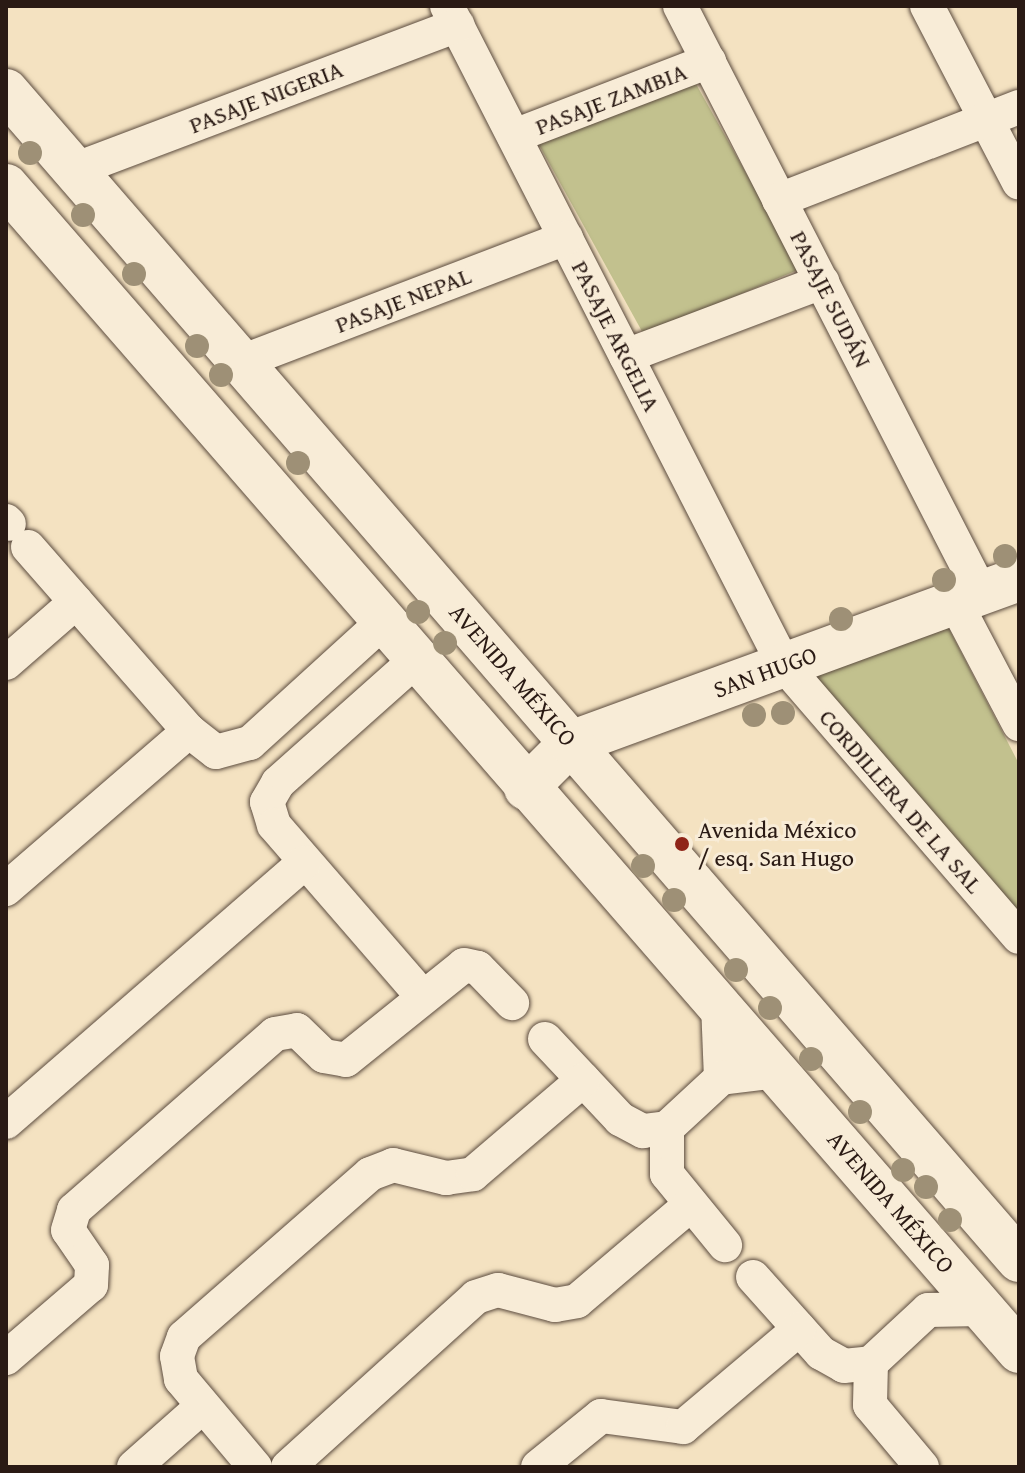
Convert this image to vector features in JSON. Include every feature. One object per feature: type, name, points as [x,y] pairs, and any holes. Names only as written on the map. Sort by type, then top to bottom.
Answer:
[{"type":"main road","name":"AVENIDA MÉXICO","points":[[6,91],[1019,1260]]},
{"type":"main road","name":"AVENIDA MÉXICO","points":[[6,186],[526,788],[1019,1351]]},
{"type":"main road","name":"SAN HUGO","points":[[526,788],[571,743],[985,591]]},
{"type":"street","name":"PASAJE SUDÁN","points":[[680,6],[985,591],[1019,724]]},
{"type":"street","points":[[927,6],[1019,183]]},
{"type":"street","name":"PASAJE ARGELIA","points":[[452,15],[784,665]]},
{"type":"street","name":"PASAJE NIGERIA","points":[[74,170],[452,15]]},
{"type":"street","name":"PASAJE ZAMBIA","points":[[514,136],[709,61]]},
{"type":"street","points":[[779,200],[1019,107]]},
{"type":"street","name":"PASAJE NEPAL","points":[[241,362],[566,238]]},
{"type":"street","points":[[626,356],[822,282]]},
{"type":"street","points":[[14,531],[189,731],[216,752],[242,748],[383,622]]},
{"type":"street","points":[[6,663],[76,602]]},
{"type":"street","points":[[416,660],[271,791],[269,818],[304,863],[422,996]]},
{"type":"street","name":"CORDILLERA DE LA SAL","points":[[784,665],[1019,937]]},
{"type":"street","points":[[6,889],[189,731]]},
{"type":"street","points":[[6,1122],[304,863]]},
{"type":"street","points":[[6,1358],[91,1285],[92,1265],[68,1230],[74,1210],[275,1034],[297,1030],[324,1056],[346,1060],[457,967],[471,965],[512,1003]]},
{"type":"street","points":[[718,1004],[721,1078]]},
{"type":"street","points":[[545,1039],[631,1127],[667,1128],[721,1078],[777,1071]]},
{"type":"street","points":[[255,1467],[203,1406],[178,1368],[184,1337],[360,1181],[393,1165],[446,1178],[473,1174],[583,1080]]},
{"type":"street","points":[[667,1128],[667,1174],[725,1245]]},
{"type":"street","points":[[288,1467],[476,1297],[498,1290],[555,1305],[577,1301],[690,1205]]},
{"type":"street","points":[[926,1242],[928,1310]]},
{"type":"street","points":[[753,1277],[832,1361],[871,1363]]},
{"type":"street","points":[[908,1462],[870,1405],[871,1363],[928,1310],[983,1309]]},
{"type":"street","points":[[538,1467],[601,1416],[683,1427],[799,1329]]},
{"type":"street","points":[[134,1467],[203,1406]]},
{"type":"shaded area","points":[[696,84],[800,269],[644,335],[538,143]]},
{"type":"shaded area","points":[[946,623],[1019,764],[1019,921],[801,672]]},
{"type":"place","name":"Avenida México / esq. San Hugo","points":[[682,844]]}]
